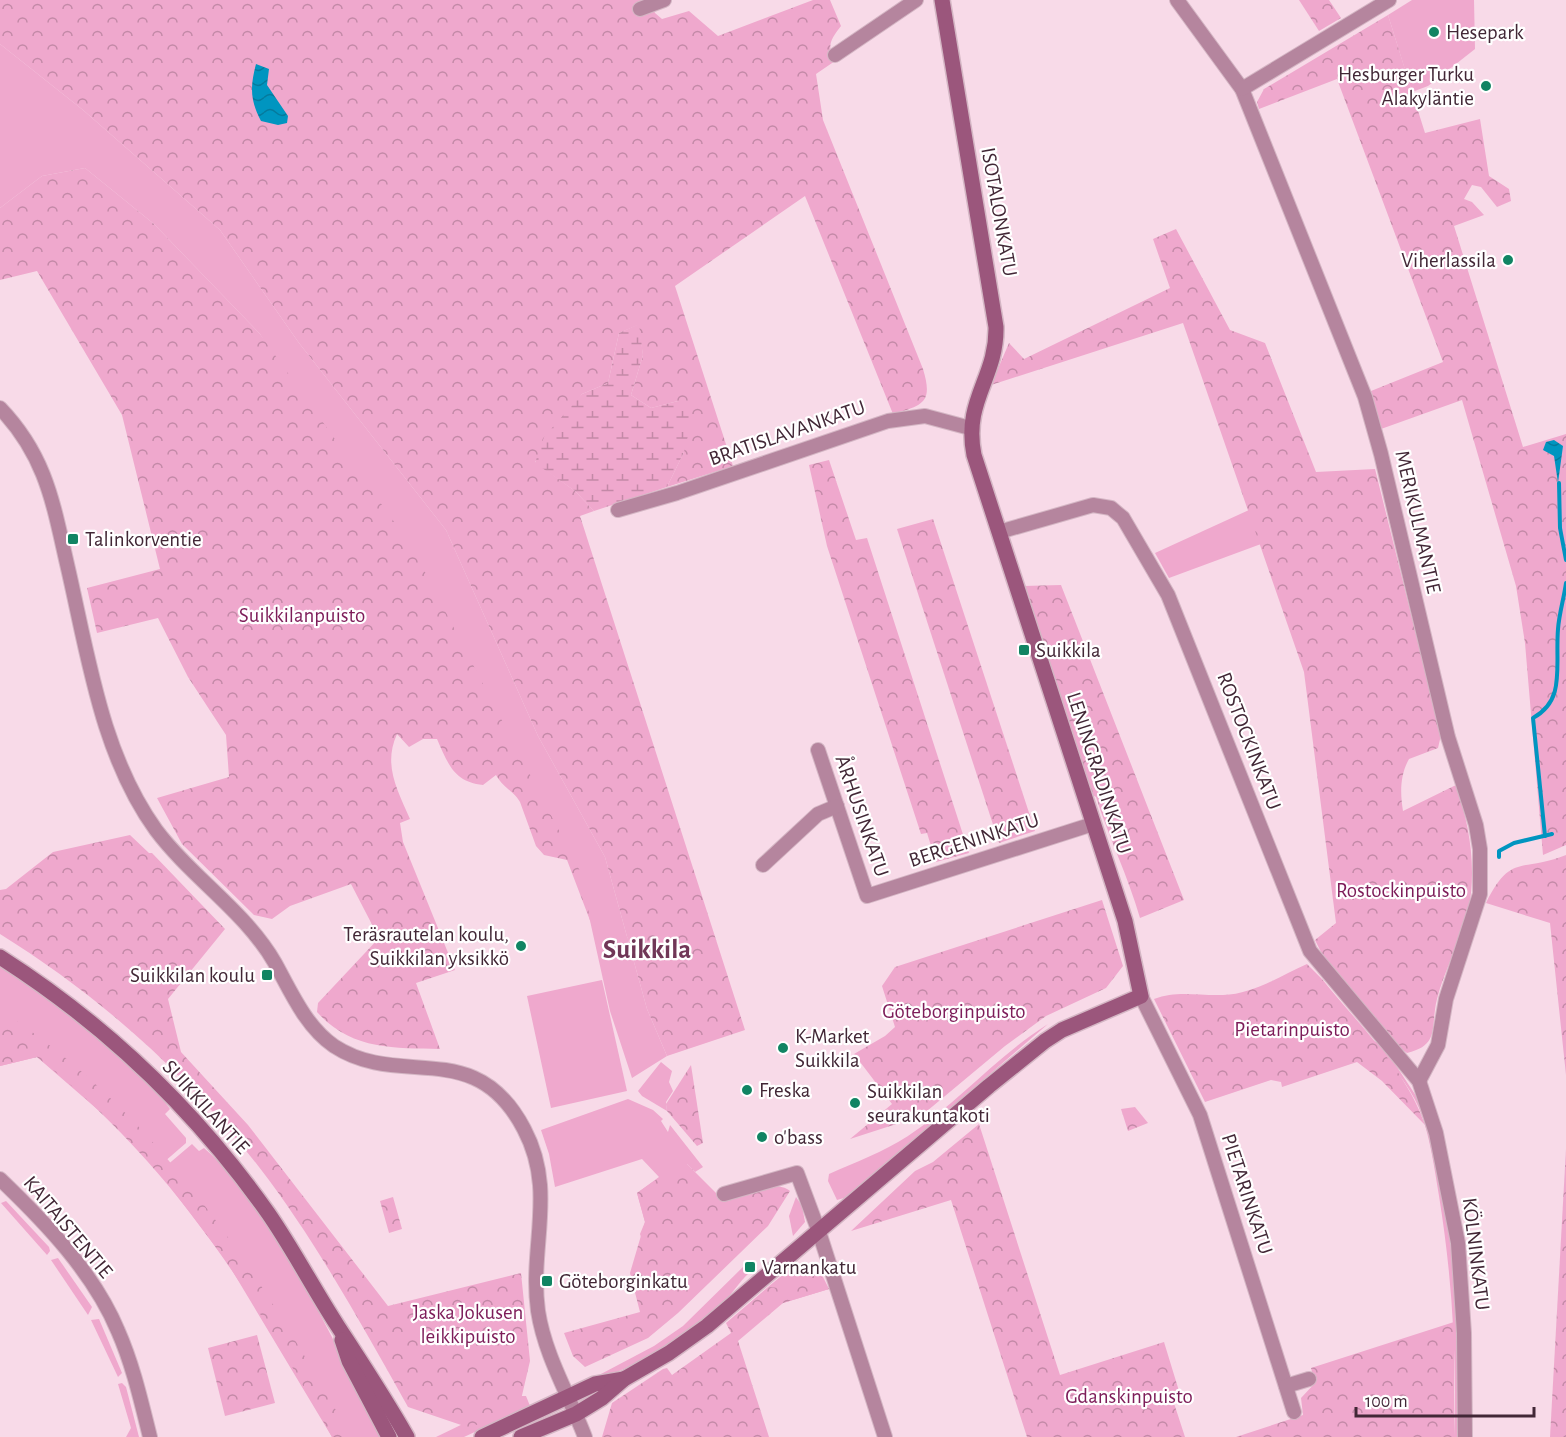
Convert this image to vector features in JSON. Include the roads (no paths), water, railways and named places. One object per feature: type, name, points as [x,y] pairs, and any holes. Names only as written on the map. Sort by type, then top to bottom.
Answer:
[{"type":"street","points":[[640,9],[664,0]]},
{"type":"street","points":[[835,55],[916,0]]},
{"type":"street","name":"ISOTALONKATU","points":[[942,0],[996,327],[995,352],[973,409],[970,428]]},
{"type":"street","name":"MERIKULMANTIE","points":[[1177,0],[1242,88],[1365,397],[1381,454],[1448,737],[1478,837],[1480,894],[1446,999],[1438,1045],[1419,1081]]},
{"type":"street","points":[[1242,88],[1389,0]]},
{"type":"street","points":[[0,408],[28,443],[48,482],[97,694],[113,744],[134,795],[159,834],[250,928],[306,1016],[327,1040],[347,1053],[369,1060],[452,1070],[472,1076],[497,1092],[518,1117],[535,1154],[542,1188],[537,1281],[538,1312],[550,1355],[585,1437]]},
{"type":"street","name":"BRATISLAVANKATU","points":[[618,510],[677,494],[888,421],[925,416],[970,428]]},
{"type":"street","name":"LENINGRADINKATU","points":[[970,428],[974,455],[1125,921],[1141,996]]},
{"type":"street","name":"ROSTOCKINKATU","points":[[999,532],[1093,505],[1103,505],[1123,518],[1168,595],[1310,951],[1419,1081]]},
{"type":"street","name":"ÅRHUSINKATU","points":[[818,750],[867,896]]},
{"type":"street","points":[[763,865],[818,814],[837,806]]},
{"type":"street","name":"BERGENINKATU","points":[[867,896],[1093,824]]},
{"type":"street","name":"SUIKKILANTIE","points":[[0,957],[100,1029],[143,1068],[198,1125],[269,1215],[337,1325],[360,1357],[406,1437]]},
{"type":"street","points":[[521,1437],[576,1414],[602,1398],[624,1379],[669,1353],[707,1326],[1045,1041],[1062,1030],[1141,996]]},
{"type":"street","name":"PIETARINKATU","points":[[1141,996],[1200,1115],[1294,1412]]},
{"type":"street","name":"KÖLNINKATU","points":[[1419,1081],[1436,1133],[1458,1243],[1464,1334],[1465,1437]]},
{"type":"street","points":[[724,1194],[796,1173],[819,1232],[885,1437]]},
{"type":"street","name":"KAITAISTENTIE","points":[[0,1179],[47,1228],[98,1294],[117,1329],[130,1361],[150,1437]]},
{"type":"street","name":"SUIKKILANTIE","points":[[337,1325],[349,1361],[388,1437]]},
{"type":"street","points":[[482,1437],[595,1384],[624,1379]]},
{"type":"street","points":[[1286,1386],[1309,1379]]},
{"type":"water","points":[[256,64],[269,69],[267,85],[288,116],[287,123],[278,125],[261,121],[252,93]]},
{"type":"water","points":[[1554,440],[1563,446],[1558,483],[1554,456],[1543,450],[1546,442]]},
{"type":"waterway","points":[[1559,483],[1560,528],[1566,560]]},
{"type":"waterway","points":[[1545,836],[1533,718],[1543,711],[1555,692],[1559,623],[1566,583]]},
{"type":"waterway","points":[[1499,857],[1499,851],[1514,843],[1552,834]]},
{"type":"place","name":"Hesepark","points":[[1434,32]]},
{"type":"place","name":"Hesburger Turku Alakyläntie","points":[[1486,86]]},
{"type":"place","name":"Viherlassila","points":[[1508,260]]},
{"type":"place","name":"Talinkorventie","points":[[73,539]]},
{"type":"place","name":"Suikkila","points":[[1024,650]]},
{"type":"place","name":"Teräsrautelan koulu, Suikkilan yksikkö","points":[[521,946]]},
{"type":"place","name":"Suikkilan koulu","points":[[267,975]]},
{"type":"place","name":"K-Market Suikkila","points":[[783,1048]]},
{"type":"place","name":"Freska","points":[[747,1090]]},
{"type":"place","name":"Suikkilan seurakuntakoti","points":[[855,1103]]},
{"type":"place","name":"o'bass","points":[[762,1137]]},
{"type":"place","name":"Varnankatu","points":[[750,1267]]},
{"type":"place","name":"Göteborginkatu","points":[[547,1281]]},
{"type":"district","name":"Suikkila","points":[[647,949]]},
{"type":"park label","name":"Suikkilanpuisto","points":[[302,615]]},
{"type":"park label","name":"Rostockinpuisto","points":[[1401,890]]},
{"type":"park label","name":"Göteborginpuisto","points":[[954,1011]]},
{"type":"park label","name":"Pietarinpuisto","points":[[1292,1029]]},
{"type":"park label","name":"Jaska Jokusen leikkipuisto","points":[[468,1324]]},
{"type":"park label","name":"Gdanskinpuisto","points":[[1129,1396]]}]
